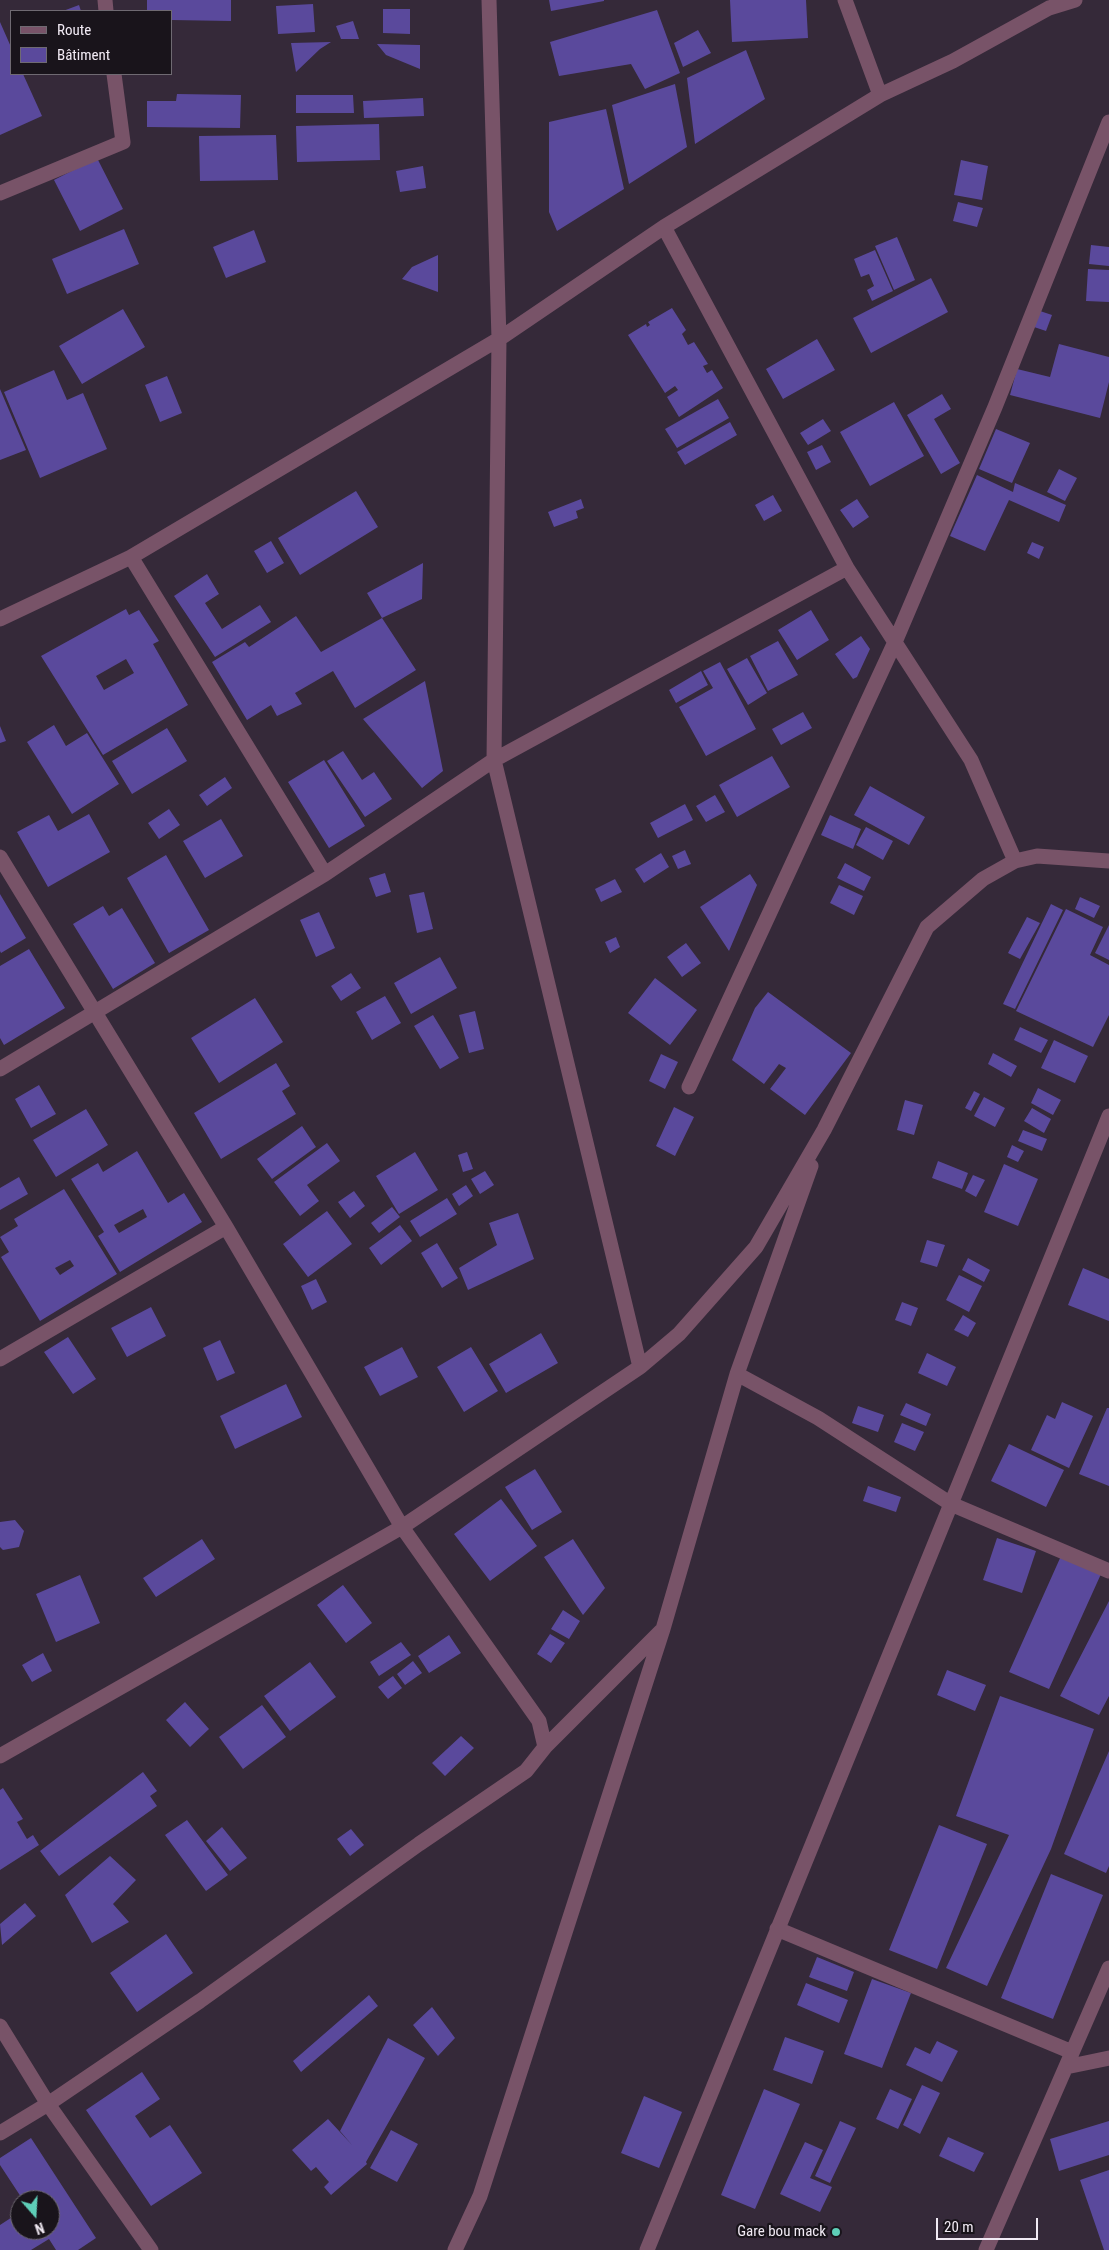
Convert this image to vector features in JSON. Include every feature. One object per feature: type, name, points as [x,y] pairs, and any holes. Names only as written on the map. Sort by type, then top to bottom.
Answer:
[{"type":"street","points":[[489,0],[499,339],[494,760],[640,1367]]},
{"type":"street","points":[[845,0],[880,95]]},
{"type":"street","points":[[0,618],[130,556],[499,339],[664,227],[880,95],[953,61],[1049,8],[1075,0]]},
{"type":"street","points":[[0,193],[123,142],[114,75]]},
{"type":"street","points":[[689,1087],[895,642],[995,407],[1109,122]]},
{"type":"street","points":[[664,227],[847,568],[971,760],[1015,861]]},
{"type":"street","points":[[130,556],[324,874]]},
{"type":"street","points":[[0,1070],[324,874],[494,760],[847,568]]},
{"type":"street","points":[[0,1756],[402,1527],[640,1367],[679,1334],[756,1247],[824,1130],[927,927],[983,879],[1015,861],[1037,856],[1109,861]]},
{"type":"street","points":[[0,857],[226,1227],[402,1527],[539,1721],[545,1747]]},
{"type":"street","points":[[647,2250],[1109,1116]]},
{"type":"street","points":[[455,2250],[480,2196],[664,1629],[737,1374],[824,1130]]},
{"type":"street","points":[[0,1359],[226,1227]]},
{"type":"street","points":[[737,1374],[818,1418],[951,1504],[1109,1571]]},
{"type":"street","points":[[0,2133],[48,2104],[200,2001],[419,1844],[526,1771],[545,1747],[664,1629]]},
{"type":"street","points":[[777,1930],[1072,2052]]},
{"type":"street","points":[[986,2250],[1109,1968]]},
{"type":"street","points":[[0,2026],[48,2104],[151,2250]]},
{"type":"street","points":[[1066,2067],[1109,2058]]},
{"type":"building","points":[[147,0],[231,0],[231,21],[172,20],[172,10],[147,10]]},
{"type":"building","points":[[549,0],[604,0],[604,1],[551,11]]},
{"type":"building","points":[[730,0],[806,0],[808,38],[732,42]]},
{"type":"building","points":[[313,4],[315,32],[278,34],[276,6]]},
{"type":"building","points":[[79,5],[81,10],[66,10]]},
{"type":"building","points":[[383,9],[410,9],[410,34],[383,33]]},
{"type":"building","points":[[657,10],[680,73],[645,89],[631,64],[559,76],[550,42]]},
{"type":"building","points":[[353,21],[359,39],[341,39],[336,26]]},
{"type":"building","points":[[0,22],[10,45],[10,75],[23,75],[42,116],[0,135]]},
{"type":"building","points":[[698,30],[711,53],[683,67],[674,43]]},
{"type":"building","points":[[331,42],[320,49],[296,72],[291,43]]},
{"type":"building","points":[[377,44],[420,45],[420,69],[386,55]]},
{"type":"building","points":[[746,50],[765,99],[695,144],[687,78]]},
{"type":"building","points":[[675,84],[687,147],[629,184],[612,105]]},
{"type":"building","points":[[177,94],[241,95],[240,128],[147,127],[147,101],[176,101]]},
{"type":"building","points":[[296,95],[353,95],[354,113],[296,113]]},
{"type":"building","points":[[423,98],[424,116],[364,118],[363,101]]},
{"type":"building","points":[[606,109],[624,189],[557,231],[549,212],[549,122]]},
{"type":"building","points":[[379,124],[380,160],[297,162],[296,126]]},
{"type":"building","points":[[276,135],[278,180],[200,181],[199,136]]},
{"type":"building","points":[[97,158],[123,209],[80,231],[54,180]]},
{"type":"building","points":[[961,160],[988,166],[982,200],[954,195]]},
{"type":"building","points":[[423,166],[426,188],[400,192],[396,171]]},
{"type":"building","points":[[958,202],[983,208],[977,227],[953,221]]},
{"type":"building","points":[[124,229],[139,264],[67,294],[52,259]]},
{"type":"building","points":[[254,230],[266,262],[226,278],[213,247]]},
{"type":"building","points":[[897,237],[915,280],[894,290],[875,246]]},
{"type":"building","points":[[1091,245],[1109,247],[1109,266],[1089,264]]},
{"type":"building","points":[[875,250],[893,291],[872,301],[867,290],[874,286],[869,274],[861,277],[854,259]]},
{"type":"building","points":[[438,255],[438,292],[402,279],[412,267]]},
{"type":"building","points":[[1088,269],[1109,270],[1109,302],[1086,301]]},
{"type":"building","points":[[931,278],[948,312],[871,353],[853,318]]},
{"type":"building","points":[[672,308],[686,330],[682,334],[688,345],[694,342],[708,364],[703,366],[707,373],[712,370],[723,388],[679,417],[667,397],[678,390],[675,386],[665,393],[628,335],[646,324],[647,327],[650,325],[648,322]]},
{"type":"building","points":[[123,309],[145,347],[82,384],[59,346]]},
{"type":"building","points":[[1040,311],[1052,315],[1046,331],[1034,327]]},
{"type":"building","points":[[817,339],[835,370],[783,399],[766,369]]},
{"type":"building","points":[[1059,344],[1109,357],[1109,382],[1100,418],[1010,395],[1017,369],[1050,377]]},
{"type":"building","points":[[54,370],[67,400],[83,393],[107,449],[40,478],[4,392]]},
{"type":"building","points":[[167,376],[182,413],[160,422],[145,385]]},
{"type":"building","points":[[0,389],[26,450],[0,460]]},
{"type":"building","points":[[942,394],[951,409],[934,419],[960,463],[941,474],[907,415]]},
{"type":"building","points":[[718,399],[729,418],[677,448],[665,429]]},
{"type":"building","points":[[894,402],[924,456],[870,486],[840,432]]},
{"type":"building","points":[[823,419],[831,431],[808,445],[800,433]]},
{"type":"building","points":[[730,422],[737,435],[685,465],[677,452]]},
{"type":"building","points":[[996,429],[1030,443],[1012,483],[979,469]]},
{"type":"building","points":[[822,445],[831,462],[816,470],[807,452]]},
{"type":"building","points":[[1059,469],[1077,478],[1065,501],[1047,492]]},
{"type":"building","points":[[977,475],[1013,492],[1015,483],[1066,505],[1059,522],[1009,500],[985,551],[950,536]]},
{"type":"building","points":[[356,491],[378,527],[300,575],[278,538]]},
{"type":"building","points":[[773,495],[782,511],[764,521],[755,505]]},
{"type":"building","points":[[581,499],[584,508],[576,511],[578,518],[554,527],[548,512]]},
{"type":"building","points":[[857,499],[869,517],[853,528],[840,510]]},
{"type":"building","points":[[271,541],[284,563],[267,573],[254,551]]},
{"type":"building","points":[[1032,542],[1044,547],[1039,559],[1027,553]]},
{"type":"building","points":[[423,563],[422,599],[382,618],[367,593]]},
{"type":"building","points":[[207,574],[219,594],[205,603],[222,629],[260,605],[271,622],[215,657],[174,596]]},
{"type":"building","points":[[126,609],[129,615],[139,610],[159,641],[153,644],[188,705],[103,755],[41,656]],"holes":[[[126,659],[134,673],[104,690],[96,676]]]},
{"type":"building","points":[[811,610],[829,640],[797,660],[778,630]]},
{"type":"building","points":[[296,616],[321,652],[382,618],[416,670],[355,708],[333,671],[295,693],[302,704],[277,716],[271,705],[247,720],[212,662],[245,642],[249,647]]},
{"type":"building","points":[[861,636],[870,649],[857,677],[853,679],[835,654]]},
{"type":"building","points":[[778,641],[798,675],[768,691],[750,656]]},
{"type":"building","points":[[747,658],[767,693],[748,705],[727,669]]},
{"type":"building","points":[[720,662],[756,729],[706,756],[679,707],[713,688],[703,671]]},
{"type":"building","points":[[701,671],[708,685],[676,703],[669,690]]},
{"type":"building","points":[[425,681],[443,771],[422,788],[363,719]]},
{"type":"building","points":[[803,712],[812,728],[781,745],[772,729]]},
{"type":"building","points":[[54,725],[66,746],[87,733],[119,784],[72,814],[27,742]]},
{"type":"building","points":[[0,726],[6,741],[0,743]]},
{"type":"building","points":[[167,728],[187,761],[132,794],[112,761]]},
{"type":"building","points":[[343,751],[362,780],[374,772],[392,799],[365,817],[327,761]]},
{"type":"building","points":[[772,756],[790,787],[737,817],[719,785]]},
{"type":"building","points":[[324,760],[365,826],[329,848],[288,782]]},
{"type":"building","points":[[225,777],[232,788],[207,806],[199,795]]},
{"type":"building","points":[[870,786],[925,817],[909,845],[854,815]]},
{"type":"building","points":[[715,795],[725,812],[706,822],[696,806]]},
{"type":"building","points":[[685,804],[693,820],[658,838],[650,823]]},
{"type":"building","points":[[169,809],[180,825],[159,839],[148,823]]},
{"type":"building","points":[[89,814],[110,852],[48,887],[17,832],[49,815],[58,831]]},
{"type":"building","points":[[830,815],[861,829],[853,849],[821,835]]},
{"type":"building","points":[[221,819],[243,856],[205,878],[183,841]]},
{"type":"building","points":[[866,827],[893,841],[883,860],[856,845]]},
{"type":"building","points":[[685,850],[691,864],[678,869],[672,856]]},
{"type":"building","points":[[661,853],[669,867],[644,883],[635,869]]},
{"type":"building","points":[[166,855],[209,930],[169,953],[127,878]]},
{"type":"building","points":[[845,863],[871,877],[864,891],[837,878]]},
{"type":"building","points":[[385,873],[391,892],[376,897],[369,878]]},
{"type":"building","points":[[750,874],[757,885],[729,951],[700,907]]},
{"type":"building","points":[[615,879],[622,892],[601,902],[595,889]]},
{"type":"building","points":[[839,885],[863,896],[854,915],[830,903]]},
{"type":"building","points":[[424,892],[433,929],[417,933],[409,895]]},
{"type":"building","points":[[0,894],[26,938],[1,953],[0,951]]},
{"type":"building","points":[[1080,897],[1100,906],[1094,918],[1075,909]]},
{"type":"building","points":[[1051,904],[1063,910],[1015,1009],[1003,1004]]},
{"type":"building","points":[[103,906],[109,916],[122,908],[155,963],[113,989],[73,924]]},
{"type":"building","points":[[1066,909],[1103,927],[1090,955],[1109,965],[1109,1015],[1093,1047],[1016,1011]]},
{"type":"building","points":[[319,912],[335,948],[316,957],[300,920]]},
{"type":"building","points":[[1027,917],[1040,923],[1020,959],[1008,953]]},
{"type":"building","points":[[1109,925],[1109,960],[1095,953]]},
{"type":"building","points":[[616,937],[620,947],[610,953],[605,942]]},
{"type":"building","points":[[686,943],[701,963],[682,977],[667,957]]},
{"type":"building","points":[[29,949],[65,1008],[4,1045],[0,1038],[0,966]]},
{"type":"building","points":[[440,957],[457,988],[411,1014],[394,983]]},
{"type":"building","points":[[351,973],[361,988],[341,1001],[331,986]]},
{"type":"building","points":[[655,978],[697,1010],[670,1045],[628,1013]]},
{"type":"building","points":[[768,992],[851,1053],[805,1115],[770,1089],[786,1068],[779,1064],[764,1084],[732,1060],[755,1008]]},
{"type":"building","points":[[385,996],[401,1023],[372,1040],[356,1012]]},
{"type":"building","points":[[255,998],[283,1042],[219,1083],[191,1038]]},
{"type":"building","points":[[475,1011],[484,1049],[469,1053],[459,1015]]},
{"type":"building","points":[[433,1015],[459,1058],[440,1069],[414,1026]]},
{"type":"building","points":[[1020,1027],[1048,1040],[1041,1053],[1014,1040]]},
{"type":"building","points":[[1054,1040],[1088,1056],[1075,1083],[1041,1068]]},
{"type":"building","points":[[993,1053],[1017,1066],[1011,1077],[988,1064]]},
{"type":"building","points":[[661,1054],[678,1062],[665,1089],[649,1081]]},
{"type":"building","points":[[276,1063],[290,1086],[282,1091],[296,1114],[221,1159],[194,1113]]},
{"type":"building","points":[[39,1085],[56,1114],[31,1128],[15,1099]]},
{"type":"building","points":[[1038,1088],[1061,1100],[1053,1115],[1031,1103]]},
{"type":"building","points":[[974,1091],[980,1094],[971,1111],[965,1108]]},
{"type":"building","points":[[984,1097],[1005,1108],[995,1127],[974,1116]]},
{"type":"building","points":[[905,1100],[923,1105],[914,1135],[897,1130]]},
{"type":"building","points":[[674,1107],[694,1117],[675,1156],[656,1146]]},
{"type":"building","points":[[1032,1108],[1051,1119],[1044,1133],[1024,1121]]},
{"type":"building","points":[[86,1109],[108,1145],[56,1177],[33,1140]]},
{"type":"building","points":[[302,1126],[316,1147],[272,1179],[257,1159]]},
{"type":"building","points":[[1023,1130],[1047,1139],[1042,1151],[1018,1141]]},
{"type":"building","points":[[327,1143],[340,1161],[307,1185],[319,1201],[300,1216],[274,1182]]},
{"type":"building","points":[[1012,1145],[1024,1151],[1018,1162],[1007,1157]]},
{"type":"building","points":[[137,1151],[168,1203],[184,1193],[202,1222],[120,1272],[98,1236],[104,1232],[71,1179],[98,1163],[103,1172]],"holes":[[[143,1209],[147,1217],[119,1233],[114,1225]]]},
{"type":"building","points":[[415,1152],[438,1190],[399,1214],[376,1176]]},
{"type":"building","points":[[467,1152],[473,1169],[463,1172],[458,1155]]},
{"type":"building","points":[[938,1161],[968,1173],[962,1189],[932,1178]]},
{"type":"building","points":[[1004,1164],[1038,1179],[1018,1226],[984,1212]]},
{"type":"building","points":[[485,1171],[494,1185],[480,1194],[471,1179]]},
{"type":"building","points":[[973,1175],[985,1180],[976,1197],[965,1191]]},
{"type":"building","points":[[19,1177],[28,1194],[0,1210],[0,1188]]},
{"type":"building","points":[[466,1185],[473,1196],[459,1206],[452,1194]]},
{"type":"building","points":[[64,1189],[117,1274],[40,1321],[1,1257],[9,1252],[0,1237],[18,1226],[14,1219]],"holes":[[[70,1260],[74,1266],[60,1275],[55,1268]]]},
{"type":"building","points":[[354,1191],[365,1206],[350,1218],[338,1202]]},
{"type":"building","points":[[447,1198],[457,1214],[420,1237],[410,1221]]},
{"type":"building","points":[[392,1207],[400,1217],[379,1233],[371,1223]]},
{"type":"building","points":[[327,1211],[352,1244],[308,1277],[283,1244]]},
{"type":"building","points":[[518,1213],[534,1259],[468,1290],[459,1268],[497,1245],[489,1223]]},
{"type":"building","points":[[400,1225],[412,1241],[381,1265],[369,1248]]},
{"type":"building","points":[[927,1240],[945,1245],[937,1267],[920,1262]]},
{"type":"building","points":[[437,1243],[458,1278],[442,1288],[421,1253]]},
{"type":"building","points":[[968,1258],[990,1270],[984,1282],[962,1270]]},
{"type":"building","points":[[1083,1268],[1109,1279],[1109,1321],[1068,1305]]},
{"type":"building","points":[[959,1275],[982,1286],[969,1312],[946,1300]]},
{"type":"building","points":[[316,1279],[327,1302],[312,1310],[301,1286]]},
{"type":"building","points":[[902,1302],[918,1308],[911,1326],[895,1320]]},
{"type":"building","points":[[151,1307],[166,1336],[127,1357],[111,1328]]},
{"type":"building","points":[[963,1315],[976,1323],[968,1337],[954,1330]]},
{"type":"building","points":[[541,1333],[558,1363],[506,1393],[489,1364]]},
{"type":"building","points":[[68,1337],[96,1379],[73,1394],[44,1352]]},
{"type":"building","points":[[220,1340],[235,1373],[217,1381],[203,1348]]},
{"type":"building","points":[[402,1347],[418,1377],[380,1396],[364,1367]]},
{"type":"building","points":[[471,1347],[498,1391],[464,1412],[437,1367]]},
{"type":"building","points":[[927,1353],[956,1367],[947,1386],[918,1373]]},
{"type":"building","points":[[286,1384],[302,1417],[235,1449],[220,1416]]},
{"type":"building","points":[[1062,1402],[1093,1416],[1069,1468],[1031,1450],[1047,1415],[1055,1419]]},
{"type":"building","points":[[906,1403],[931,1414],[926,1426],[900,1415]]},
{"type":"building","points":[[858,1406],[884,1415],[878,1432],[852,1423]]},
{"type":"building","points":[[1107,1408],[1109,1408],[1109,1486],[1079,1474]]},
{"type":"building","points":[[902,1423],[924,1432],[915,1451],[894,1442]]},
{"type":"building","points":[[1009,1444],[1064,1470],[1046,1507],[991,1481]]},
{"type":"building","points":[[535,1469],[562,1512],[532,1530],[505,1487]]},
{"type":"building","points":[[868,1486],[901,1497],[896,1512],[863,1501]]},
{"type":"building","points":[[501,1499],[537,1546],[490,1581],[454,1534]]},
{"type":"building","points":[[15,1520],[24,1531],[19,1547],[3,1550],[0,1547],[0,1522]]},
{"type":"building","points":[[997,1538],[1036,1551],[1022,1593],[983,1580]]},
{"type":"building","points":[[202,1539],[215,1559],[156,1597],[143,1578]]},
{"type":"building","points":[[573,1539],[605,1588],[583,1615],[544,1557]]},
{"type":"building","points":[[1061,1556],[1101,1574],[1049,1689],[1009,1672]]},
{"type":"building","points":[[80,1575],[100,1623],[56,1642],[36,1594]]},
{"type":"building","points":[[343,1585],[372,1623],[346,1643],[317,1605]]},
{"type":"building","points":[[1109,1601],[1109,1696],[1099,1715],[1060,1696]]},
{"type":"building","points":[[563,1610],[580,1621],[569,1639],[551,1629]]},
{"type":"building","points":[[550,1634],[565,1643],[551,1663],[537,1654]]},
{"type":"building","points":[[449,1635],[461,1653],[429,1673],[418,1656]]},
{"type":"building","points":[[401,1642],[411,1655],[379,1676],[370,1662]]},
{"type":"building","points":[[43,1653],[52,1671],[32,1682],[22,1665]]},
{"type":"building","points":[[413,1661],[422,1673],[405,1685],[397,1674]]},
{"type":"building","points":[[310,1662],[336,1697],[290,1731],[264,1696]]},
{"type":"building","points":[[947,1670],[986,1685],[975,1711],[937,1695]]},
{"type":"building","points":[[393,1676],[402,1688],[388,1699],[378,1687]]},
{"type":"building","points":[[1000,1696],[1094,1729],[1051,1849],[987,1986],[946,1968],[1009,1835],[956,1816]]},
{"type":"building","points":[[185,1702],[209,1729],[190,1747],[166,1720]]},
{"type":"building","points":[[262,1705],[286,1737],[243,1769],[219,1737]]},
{"type":"building","points":[[461,1736],[474,1748],[445,1776],[432,1763]]},
{"type":"building","points":[[1109,1751],[1109,1866],[1106,1873],[1064,1854]]},
{"type":"building","points":[[143,1772],[157,1791],[150,1796],[157,1806],[59,1876],[40,1851]]},
{"type":"building","points":[[3,1788],[23,1819],[17,1822],[27,1839],[33,1835],[39,1845],[0,1870],[0,1790]]},
{"type":"building","points":[[187,1820],[228,1875],[206,1891],[165,1835]]},
{"type":"building","points":[[939,1825],[987,1844],[937,1969],[889,1950]]},
{"type":"building","points":[[222,1827],[247,1858],[230,1871],[206,1841]]},
{"type":"building","points":[[351,1829],[364,1845],[350,1856],[337,1839]]},
{"type":"building","points":[[110,1856],[136,1880],[113,1904],[129,1922],[92,1943],[65,1895]]},
{"type":"building","points":[[1051,1874],[1103,1895],[1053,2019],[1001,1998]]},
{"type":"building","points":[[25,1903],[36,1916],[2,1945],[0,1924]]},
{"type":"building","points":[[166,1934],[193,1973],[137,2012],[110,1973]]},
{"type":"building","points":[[817,1957],[854,1972],[847,1991],[809,1977]]},
{"type":"building","points":[[872,1979],[911,1993],[882,2068],[844,2054]]},
{"type":"building","points":[[806,1983],[848,2000],[839,2023],[797,2005]]},
{"type":"building","points":[[369,1995],[378,2006],[301,2072],[293,2061]]},
{"type":"building","points":[[432,2007],[455,2038],[438,2056],[413,2025]]},
{"type":"building","points":[[785,2037],[824,2051],[812,2084],[773,2070]]},
{"type":"building","points":[[388,2038],[425,2058],[366,2162],[367,2164],[331,2195],[324,2187],[329,2182],[316,2167],[311,2171],[292,2150],[328,2119],[352,2145],[340,2131]]},
{"type":"building","points":[[937,2041],[958,2051],[942,2082],[906,2065],[915,2047],[930,2054]]},
{"type":"building","points":[[142,2072],[160,2099],[135,2116],[150,2138],[170,2125],[202,2173],[151,2206],[86,2110]]},
{"type":"building","points":[[922,2085],[940,2093],[920,2134],[903,2125]]},
{"type":"building","points":[[764,2089],[800,2104],[755,2209],[721,2195]]},
{"type":"building","points":[[890,2089],[912,2099],[898,2129],[876,2119]]},
{"type":"building","points":[[644,2096],[682,2112],[659,2168],[621,2153]]},
{"type":"building","points":[[840,2121],[856,2128],[830,2183],[815,2176]]},
{"type":"building","points":[[1109,2121],[1109,2155],[1059,2171],[1050,2139]]},
{"type":"building","points":[[391,2130],[418,2144],[397,2182],[370,2168]]},
{"type":"building","points":[[948,2137],[984,2153],[974,2172],[939,2156]]},
{"type":"building","points":[[31,2138],[96,2238],[78,2250],[56,2250],[50,2240],[60,2240],[60,2190],[16,2190],[0,2165],[0,2158]]},
{"type":"building","points":[[805,2142],[823,2150],[810,2178],[832,2187],[820,2212],[780,2194]]},
{"type":"building","points":[[1109,2170],[1109,2250],[1104,2250],[1080,2180]]},
{"type":"building","points":[[10,2218],[10,2240],[47,2240],[31,2250],[0,2250],[0,2225]]},
{"type":"place","name":"Gare bou mack","points":[[836,2232]]}]
